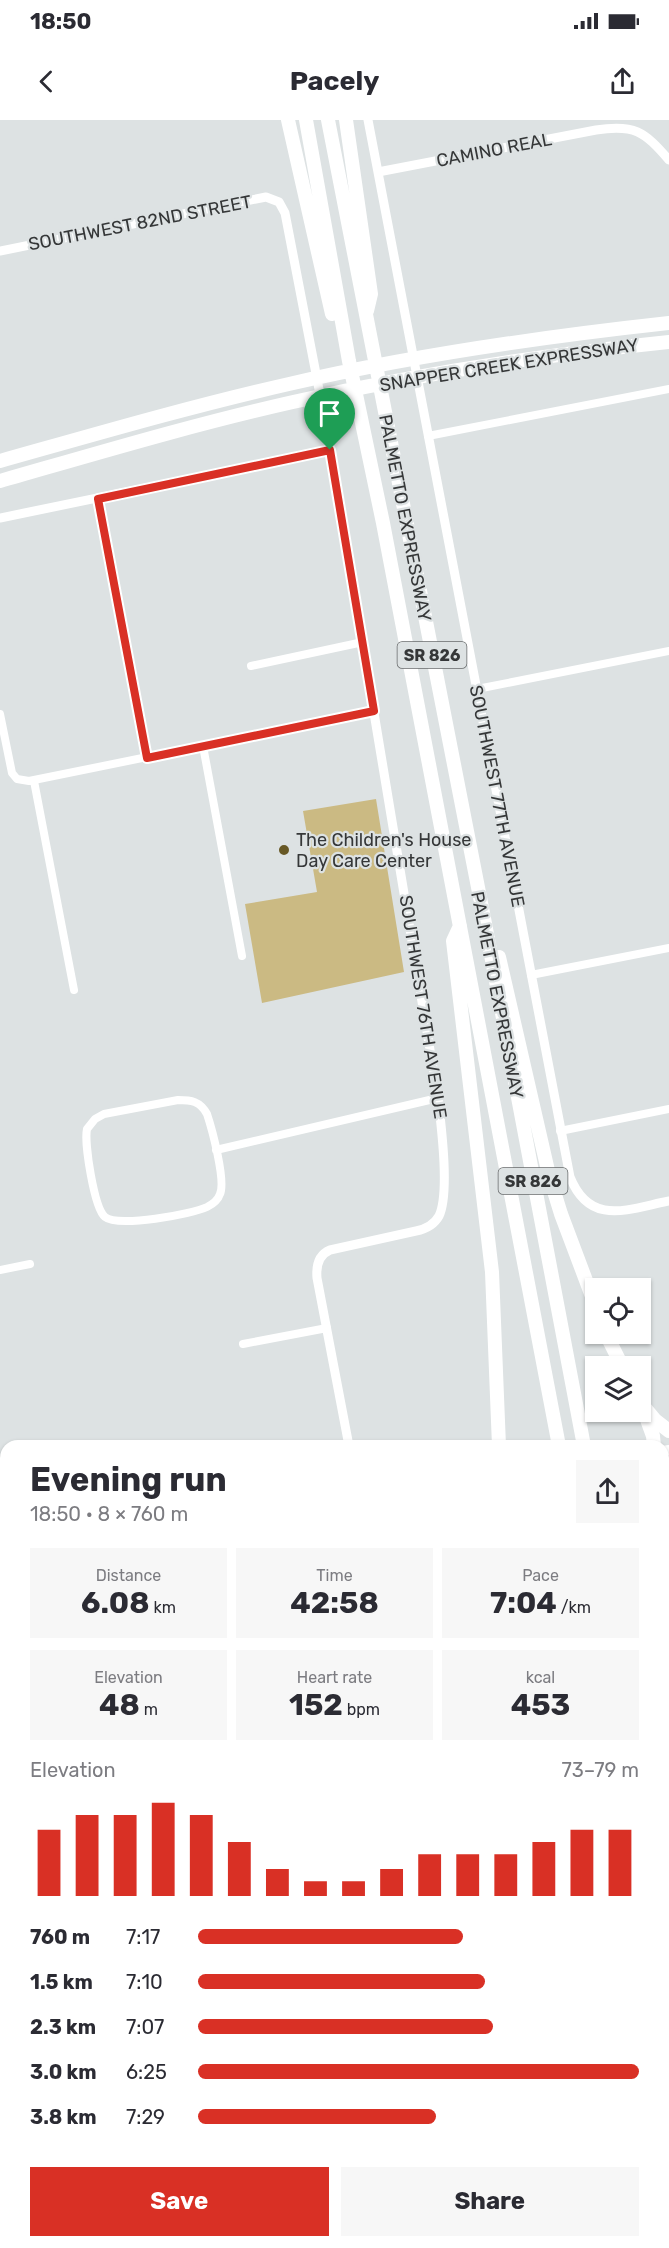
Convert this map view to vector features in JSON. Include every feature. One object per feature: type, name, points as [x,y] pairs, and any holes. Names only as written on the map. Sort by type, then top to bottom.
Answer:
[{"type":"highway","points":[[288,120],[341,356],[352,375]]},
{"type":"highway","name":"PALMETTO EXPRESSWAY","points":[[306,120],[352,375],[383,523],[558,1440]]},
{"type":"highway","name":"PALMETTO EXPRESSWAY","points":[[328,120],[484,918],[582,1440]]},
{"type":"highway","points":[[346,120],[371,294],[366,316]]},
{"type":"highway","name":"SNAPPER CREEK EXPRESSWAY","points":[[0,461],[291,383],[441,354],[571,334],[669,323]]},
{"type":"highway","name":"SNAPPER CREEK EXPRESSWAY","points":[[0,480],[185,428],[294,402],[444,372],[577,352],[669,342]]},
{"type":"highway","points":[[484,918],[500,958],[549,1175],[585,1278]]},
{"type":"highway","points":[[460,927],[453,940],[491,1260],[496,1343],[497,1440]]},
{"type":"highway","points":[[651,1415],[669,1431]]},
{"type":"highway","points":[[648,1422],[653,1440]]},
{"type":"street","name":"SOUTHWEST 77TH AVENUE","points":[[368,120],[568,1172],[576,1191],[590,1206],[602,1210],[614,1211],[669,1201]]},
{"type":"street","name":"CAMINO REAL","points":[[378,172],[618,127],[642,133],[669,160]]},
{"type":"street","name":"SOUTHWEST 82ND STREET","points":[[0,251],[266,197],[279,202]]},
{"type":"street","name":"SOUTHWEST 76TH AVENUE","points":[[279,202],[284,208],[286,217],[363,642],[438,1098],[443,1190],[442,1206],[437,1219],[429,1227],[416,1232],[326,1251],[319,1260],[317,1268],[327,1328]]},
{"type":"street","points":[[428,436],[669,389]]},
{"type":"street","points":[[0,518],[330,450]]},
{"type":"street","points":[[98,499],[147,758]]},
{"type":"street","points":[[251,666],[363,642]]},
{"type":"street","points":[[477,689],[669,651]]},
{"type":"street","points":[[0,714],[10,768],[17,779],[34,781],[374,711]]},
{"type":"street","points":[[202,746],[242,956]]},
{"type":"street","points":[[34,781],[74,990]]},
{"type":"street","points":[[531,975],[669,948]]},
{"type":"street","points":[[216,1149],[438,1098]]},
{"type":"street","points":[[171,1101],[192,1101],[200,1104],[205,1110],[216,1149],[222,1188],[218,1199],[212,1204],[200,1209],[141,1221],[109,1220],[103,1215],[97,1200],[87,1149],[87,1129],[95,1119],[104,1114],[171,1101]]},
{"type":"street","points":[[560,1131],[669,1109]]},
{"type":"street","points":[[0,1270],[30,1264]]},
{"type":"street","points":[[243,1344],[327,1328],[348,1440]]},
{"type":"shaded area","points":[[376,799],[404,972],[262,1003],[245,904],[317,892],[303,811]]},
{"type":"place","name":"The Children's House Day Care Center","points":[[284,850]]},
{"type":"route","points":[[330,450],[374,711],[147,758],[98,499],[330,450]]}]
